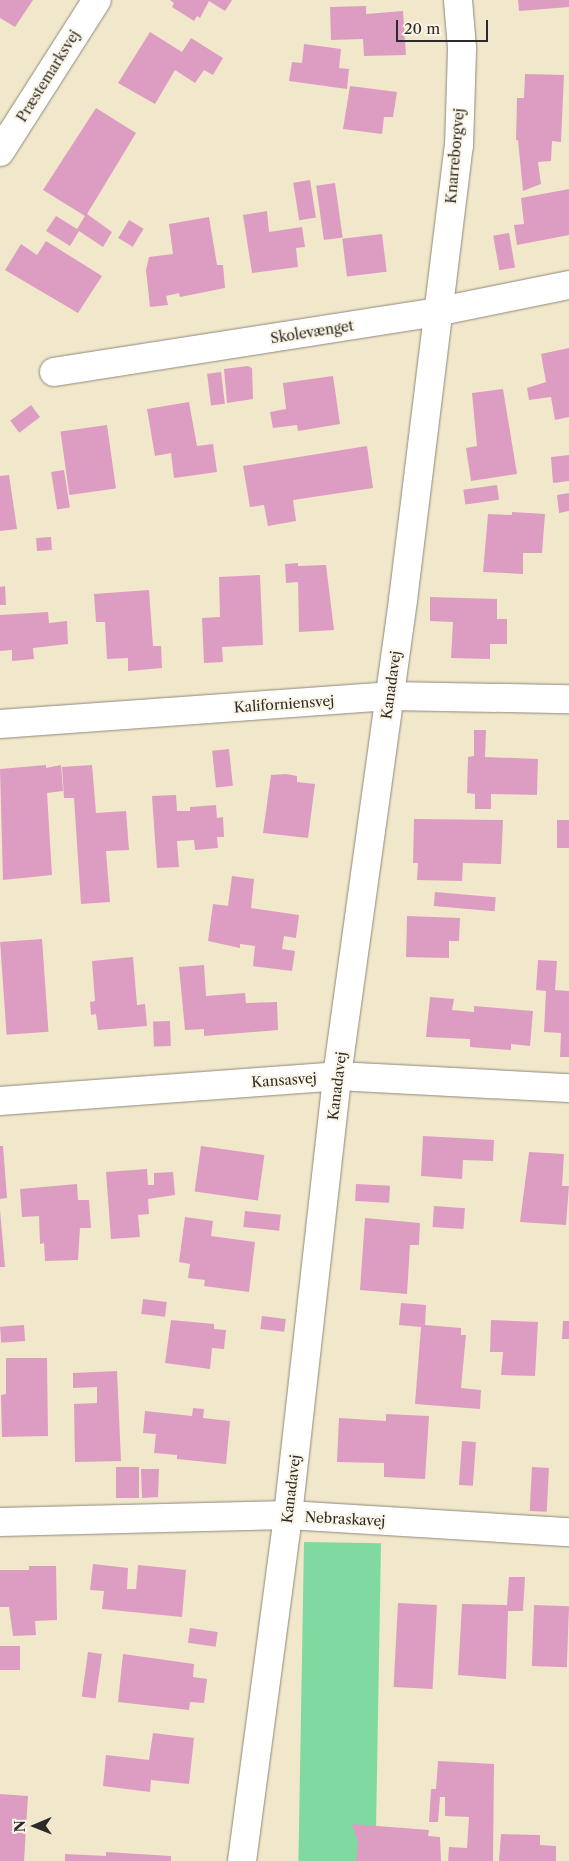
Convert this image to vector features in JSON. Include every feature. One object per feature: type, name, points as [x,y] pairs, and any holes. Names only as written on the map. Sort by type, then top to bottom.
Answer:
[{"type":"street","name":"Præstemarksvej","points":[[0,152],[96,0]]},
{"type":"street","name":"Knarreborgvej","points":[[436,312],[459,146],[462,48],[458,0]]},
{"type":"street","name":"Skolevænget","points":[[54,372],[436,312],[569,285]]},
{"type":"street","name":"Kanadavej","points":[[242,1861],[288,1515],[337,1076],[390,696],[436,312]]},
{"type":"street","name":"Kaliforniensvej","points":[[0,724],[390,696],[569,699]]},
{"type":"street","name":"Kansasvej","points":[[0,1101],[337,1076],[569,1088]]},
{"type":"street","name":"Nebraskavej","points":[[0,1522],[288,1515],[569,1532]]},
{"type":"green space","points":[[304,1542],[381,1543],[375,1861],[298,1861]]},
{"type":"building","points":[[0,0],[33,0],[15,27],[0,18]]},
{"type":"building","points":[[170,0],[232,0],[225,11],[209,1],[200,18],[197,16],[194,21],[172,7],[174,3]]},
{"type":"building","points":[[518,0],[569,0],[569,7],[519,11]]},
{"type":"building","points":[[366,6],[366,14],[403,11],[406,55],[364,56],[363,39],[331,40],[330,7]]},
{"type":"building","points":[[150,32],[182,52],[191,38],[223,58],[213,75],[204,70],[195,83],[175,70],[155,104],[118,83]]},
{"type":"building","points":[[304,44],[341,49],[339,68],[349,69],[347,89],[289,81],[292,62],[302,63]]},
{"type":"building","points":[[525,74],[564,75],[561,142],[552,141],[551,161],[538,162],[541,184],[523,191],[518,140],[516,140],[517,98],[524,98]]},
{"type":"building","points":[[350,86],[397,92],[393,117],[384,117],[382,134],[343,129]]},
{"type":"building","points":[[96,108],[136,133],[87,214],[112,232],[103,247],[79,231],[70,246],[46,231],[56,216],[77,229],[85,216],[43,190]]},
{"type":"building","points":[[310,180],[316,218],[299,220],[293,183]]},
{"type":"building","points":[[335,183],[343,237],[324,240],[316,186]]},
{"type":"building","points":[[569,189],[569,235],[517,245],[514,225],[524,224],[521,198]]},
{"type":"building","points":[[267,211],[269,232],[302,227],[305,247],[296,248],[298,267],[252,273],[243,215]]},
{"type":"building","points":[[209,217],[217,265],[223,265],[225,288],[180,297],[179,293],[166,296],[168,305],[150,307],[146,270],[149,257],[173,254],[169,224]]},
{"type":"building","points":[[129,220],[144,229],[133,247],[118,238]]},
{"type":"building","points":[[509,233],[515,267],[499,270],[493,236]]},
{"type":"building","points":[[382,234],[387,272],[347,277],[342,239]]},
{"type":"building","points":[[46,241],[102,276],[78,313],[5,270],[21,244],[37,255]]},
{"type":"building","points":[[569,348],[569,417],[555,420],[551,397],[529,400],[527,388],[546,382],[541,354]]},
{"type":"building","points":[[248,366],[252,368],[253,399],[227,403],[224,369]]},
{"type":"building","points":[[221,372],[225,404],[211,405],[207,374]]},
{"type":"building","points":[[333,376],[340,424],[298,431],[297,425],[273,428],[270,412],[286,409],[283,383]]},
{"type":"building","points":[[503,389],[517,474],[471,481],[466,448],[477,446],[472,393]]},
{"type":"building","points":[[189,402],[197,446],[213,444],[217,472],[174,478],[171,453],[155,456],[147,409]]},
{"type":"building","points":[[31,405],[40,417],[19,433],[10,421]]},
{"type":"building","points":[[107,425],[116,488],[69,495],[60,432]]},
{"type":"building","points":[[367,446],[373,488],[293,500],[296,521],[268,526],[264,505],[250,507],[243,466]]},
{"type":"building","points":[[569,455],[569,481],[553,483],[551,457]]},
{"type":"building","points":[[64,470],[70,508],[57,510],[51,472]]},
{"type":"building","points":[[9,475],[17,529],[0,531],[0,476]]},
{"type":"building","points":[[497,485],[499,500],[465,505],[463,490]]},
{"type":"building","points":[[569,493],[569,511],[559,513],[557,495]]},
{"type":"building","points":[[512,512],[545,514],[542,553],[523,553],[523,574],[483,572],[488,514],[512,515]]},
{"type":"building","points":[[51,537],[52,550],[37,551],[36,538]]},
{"type":"building","points":[[298,563],[298,566],[326,565],[334,630],[299,632],[298,582],[286,583],[285,564]]},
{"type":"building","points":[[260,575],[263,645],[222,647],[223,662],[204,663],[202,618],[220,617],[219,577]]},
{"type":"building","points":[[5,586],[6,605],[0,605],[0,587]]},
{"type":"building","points":[[149,590],[153,646],[161,646],[162,668],[128,671],[128,658],[107,659],[105,622],[96,622],[94,594]]},
{"type":"building","points":[[430,597],[497,599],[497,619],[507,619],[507,644],[490,644],[490,659],[451,658],[453,622],[430,621]]},
{"type":"building","points":[[48,612],[49,623],[67,621],[68,644],[33,648],[34,659],[12,661],[12,650],[0,651],[0,615]]},
{"type":"building","points":[[474,730],[486,730],[485,757],[538,759],[537,795],[491,794],[491,809],[475,809],[475,794],[467,793],[468,757],[474,756]]},
{"type":"building","points":[[229,749],[233,786],[216,788],[212,751]]},
{"type":"building","points":[[46,765],[46,768],[61,765],[63,791],[47,793],[52,875],[3,880],[0,769]]},
{"type":"building","points":[[92,765],[96,813],[126,811],[129,850],[106,851],[110,902],[81,904],[74,798],[64,798],[62,767]]},
{"type":"building","points":[[286,774],[297,776],[297,782],[315,784],[308,838],[263,833],[271,775]]},
{"type":"building","points":[[176,795],[177,811],[190,811],[190,807],[216,805],[217,818],[223,817],[224,837],[217,837],[218,848],[195,850],[194,840],[177,841],[179,867],[157,868],[152,796]]},
{"type":"building","points":[[414,819],[503,820],[501,864],[463,863],[462,881],[417,880],[418,863],[413,863]]},
{"type":"building","points":[[557,820],[569,820],[569,848],[557,848]]},
{"type":"building","points":[[232,876],[254,879],[251,908],[299,915],[296,938],[284,936],[282,949],[295,951],[292,971],[253,966],[255,946],[240,944],[240,948],[208,941],[213,904],[228,906]]},
{"type":"building","points":[[435,892],[496,897],[495,911],[434,906]]},
{"type":"building","points":[[407,916],[460,918],[459,941],[449,941],[449,958],[406,957]]},
{"type":"building","points":[[42,939],[48,1032],[7,1035],[0,942]]},
{"type":"building","points":[[133,957],[137,1005],[145,1004],[147,1026],[98,1030],[96,1014],[91,1015],[90,1002],[95,1001],[92,961]]},
{"type":"building","points":[[538,960],[557,961],[555,990],[569,991],[569,1057],[560,1057],[561,1033],[544,1032],[546,991],[536,990]]},
{"type":"building","points":[[204,965],[206,996],[245,993],[246,1003],[277,1002],[278,1030],[204,1036],[204,1029],[185,1030],[179,967]]},
{"type":"building","points":[[430,997],[454,999],[452,1010],[474,1012],[474,1006],[533,1011],[530,1046],[511,1044],[511,1050],[470,1047],[470,1039],[426,1037]]},
{"type":"building","points":[[170,1021],[171,1046],[154,1047],[153,1022]]},
{"type":"building","points":[[423,1136],[494,1140],[493,1161],[463,1160],[462,1179],[421,1176]]},
{"type":"building","points":[[0,1146],[3,1146],[7,1198],[0,1199]]},
{"type":"building","points":[[201,1146],[264,1155],[258,1200],[195,1192]]},
{"type":"building","points":[[529,1152],[564,1154],[562,1186],[569,1186],[566,1225],[520,1222]]},
{"type":"building","points":[[147,1169],[148,1185],[154,1185],[154,1173],[173,1172],[175,1195],[148,1199],[149,1214],[138,1215],[140,1237],[111,1239],[106,1172]]},
{"type":"building","points":[[77,1184],[78,1200],[89,1200],[91,1228],[80,1228],[78,1260],[45,1261],[44,1243],[40,1244],[39,1216],[22,1217],[20,1189]]},
{"type":"building","points":[[356,1184],[390,1186],[389,1203],[355,1201]]},
{"type":"building","points":[[434,1206],[465,1208],[463,1229],[433,1227]]},
{"type":"building","points":[[0,1210],[5,1267],[0,1267]]},
{"type":"building","points":[[245,1211],[281,1215],[279,1231],[243,1227]]},
{"type":"building","points":[[185,1217],[213,1221],[211,1236],[255,1242],[249,1292],[204,1286],[205,1280],[188,1278],[190,1264],[179,1262]]},
{"type":"building","points":[[365,1218],[420,1223],[419,1245],[410,1245],[407,1294],[360,1290]]},
{"type":"building","points":[[143,1299],[167,1302],[165,1317],[141,1314]]},
{"type":"building","points":[[401,1303],[426,1305],[425,1325],[461,1328],[461,1335],[466,1335],[461,1388],[481,1390],[480,1409],[415,1404],[421,1327],[399,1325]]},
{"type":"building","points":[[262,1316],[286,1319],[284,1332],[260,1329]]},
{"type":"building","points":[[171,1320],[214,1324],[214,1329],[226,1330],[224,1349],[212,1348],[210,1369],[165,1363]]},
{"type":"building","points":[[491,1320],[538,1322],[535,1376],[501,1375],[503,1352],[490,1352]]},
{"type":"building","points":[[563,1321],[569,1321],[569,1339],[562,1339]]},
{"type":"building","points":[[24,1325],[25,1341],[1,1343],[0,1327]]},
{"type":"building","points":[[6,1358],[47,1358],[48,1436],[2,1437],[1,1395],[6,1394]]},
{"type":"building","points":[[117,1371],[121,1461],[75,1462],[74,1404],[97,1403],[97,1387],[73,1388],[73,1373]]},
{"type":"building","points":[[193,1408],[204,1409],[203,1418],[230,1421],[226,1464],[177,1459],[177,1455],[154,1453],[156,1434],[143,1433],[145,1411],[192,1416]]},
{"type":"building","points":[[386,1414],[429,1416],[425,1479],[384,1477],[384,1463],[337,1462],[339,1418],[386,1421]]},
{"type":"building","points":[[462,1441],[476,1442],[473,1486],[459,1485]]},
{"type":"building","points":[[116,1467],[139,1467],[139,1498],[116,1498]]},
{"type":"building","points":[[532,1467],[549,1468],[547,1512],[530,1511]]},
{"type":"building","points":[[141,1469],[159,1469],[158,1497],[142,1498]]},
{"type":"building","points":[[93,1564],[128,1568],[127,1589],[136,1589],[138,1565],[186,1570],[182,1617],[102,1609],[104,1591],[90,1590]]},
{"type":"building","points":[[29,1566],[56,1566],[57,1620],[35,1621],[36,1635],[13,1636],[9,1607],[0,1607],[0,1570],[29,1570]]},
{"type":"building","points":[[509,1577],[525,1577],[523,1611],[508,1611],[506,1679],[458,1675],[462,1604],[507,1605]]},
{"type":"building","points":[[398,1603],[437,1605],[433,1689],[394,1687]]},
{"type":"building","points":[[534,1605],[569,1606],[567,1667],[532,1666]]},
{"type":"building","points":[[190,1628],[218,1632],[216,1647],[188,1643]]},
{"type":"building","points":[[0,1646],[20,1646],[20,1670],[0,1670]]},
{"type":"building","points":[[88,1652],[102,1654],[96,1699],[82,1697]]},
{"type":"building","points":[[123,1654],[194,1664],[193,1677],[207,1679],[204,1703],[190,1702],[189,1710],[118,1702]]},
{"type":"building","points":[[153,1733],[194,1738],[189,1784],[151,1780],[150,1792],[103,1786],[106,1755],[149,1760]]},
{"type":"building","points":[[438,1761],[494,1764],[493,1861],[448,1861],[449,1847],[467,1848],[469,1817],[445,1816],[445,1797],[440,1797],[438,1822],[429,1822],[431,1789],[436,1789]]},
{"type":"building","points":[[0,1794],[28,1796],[24,1861],[0,1861]]},
{"type":"building","points":[[352,1824],[429,1830],[428,1836],[440,1837],[441,1861],[356,1861],[358,1842]]},
{"type":"building","points":[[501,1834],[540,1835],[540,1845],[556,1846],[556,1861],[499,1861]]},
{"type":"building","points":[[106,1852],[171,1856],[171,1861],[65,1861],[65,1854],[106,1856]]}]
